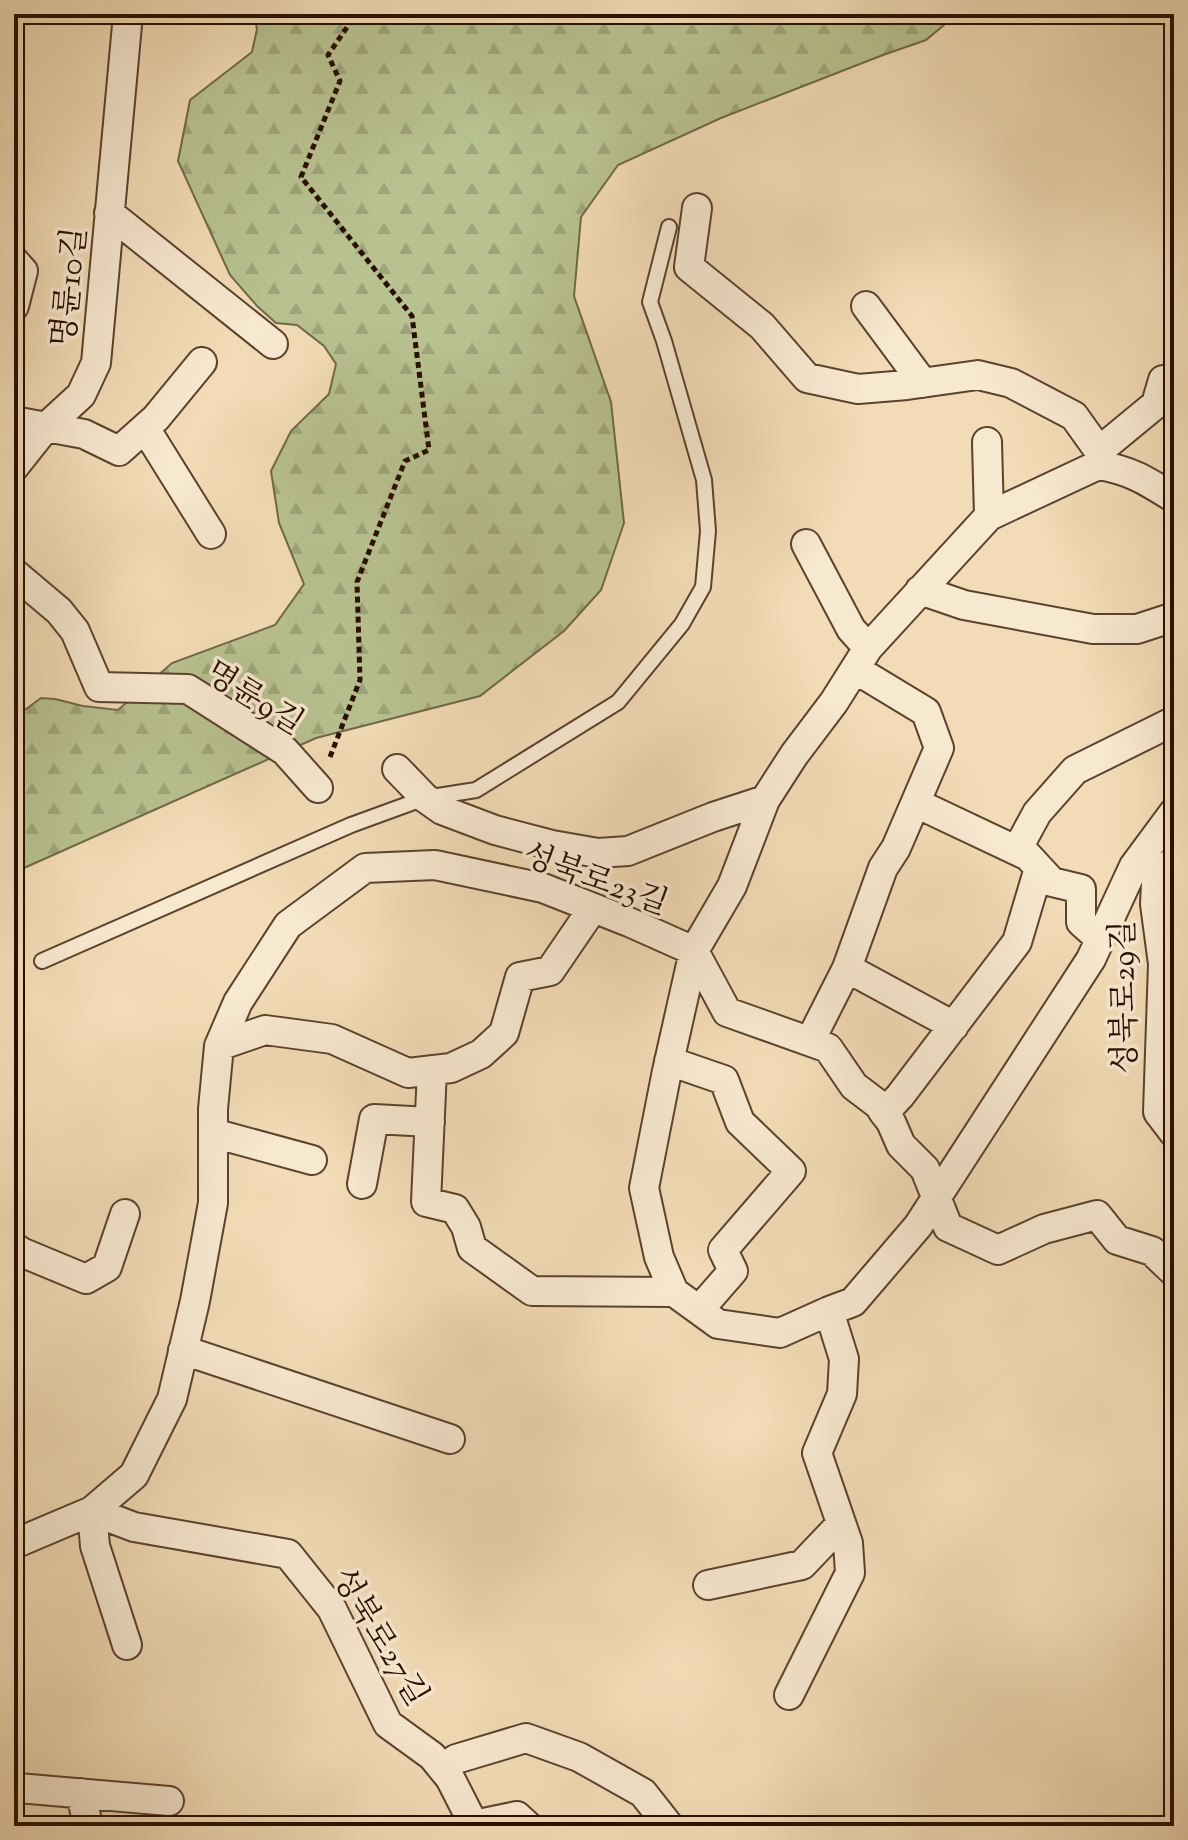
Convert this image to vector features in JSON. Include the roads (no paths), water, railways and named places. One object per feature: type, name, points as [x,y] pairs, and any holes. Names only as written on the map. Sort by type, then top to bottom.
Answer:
[{"type":"street","name":"명륜10길","points":[[45,428],[81,395],[96,363],[128,14]]},
{"type":"street","points":[[697,208],[689,267],[762,326],[807,378],[858,389],[978,375],[1011,383],[1074,416],[1099,458],[1142,478],[1174,498]]},
{"type":"street","name":"명륜10길","points":[[109,213],[273,344]]},
{"type":"street","points":[[14,261],[23,271],[14,306]]},
{"type":"street","points":[[866,306],[923,383]]},
{"type":"street","points":[[14,421],[84,434],[119,451],[156,418],[202,362]]},
{"type":"street","name":"성북로23길","points":[[674,1292],[659,1257],[644,1188],[694,951],[732,886],[765,800],[862,658],[989,516],[1099,458],[1156,404],[1163,380]]},
{"type":"street","points":[[14,467],[45,428]]},
{"type":"street","points":[[145,428],[211,534]]},
{"type":"street","points":[[987,442],[989,516]]},
{"type":"street","points":[[806,544],[851,629],[862,658],[926,712],[939,748],[896,848],[883,868],[847,968],[810,1041]]},
{"type":"street","name":"명륜9길","points":[[14,573],[59,611],[75,631],[99,687],[188,689],[285,751],[318,788]]},
{"type":"street","points":[[920,590],[964,605],[1093,629],[1137,629],[1174,617]]},
{"type":"street","points":[[1017,850],[1037,813],[1075,770],[1174,721]]},
{"type":"street","name":"성북로23길","points":[[397,769],[425,798],[442,810],[495,830],[598,853],[628,851],[765,800]]},
{"type":"street","points":[[916,803],[1028,856],[1052,882],[1081,889],[1081,922],[1100,939]]},
{"type":"street","points":[[432,1070],[426,1202],[455,1209],[466,1227],[472,1248],[532,1291],[674,1292],[718,1324],[780,1333],[853,1302],[918,1226],[1091,959],[1134,866],[1174,812]]},
{"type":"street","name":"성북로29길","points":[[1174,862],[1156,883],[1155,904],[1163,964],[1158,1112],[1174,1133]]},
{"type":"street","name":"성북로23길","points":[[14,1544],[92,1511],[134,1475],[172,1399],[195,1301],[213,1203],[213,1109],[219,1046],[238,1002],[288,925],[365,868],[435,865],[543,888],[694,951],[727,1012],[828,1048],[854,1086],[879,1105],[901,1145],[925,1169],[948,1227],[998,1250],[1044,1229],[1097,1215],[1117,1240],[1152,1251],[1174,1272]]},
{"type":"street","points":[[884,1113],[1017,942],[1039,868]]},
{"type":"street","points":[[219,1046],[265,1030],[332,1039],[408,1073],[451,1068],[481,1054],[504,1033],[520,977],[550,971],[593,908]]},
{"type":"street","points":[[847,968],[954,1026]]},
{"type":"street","points":[[669,1061],[724,1080],[740,1122],[791,1171],[723,1250],[733,1271],[699,1310]]},
{"type":"street","points":[[362,1184],[374,1119],[430,1122]]},
{"type":"street","points":[[213,1133],[312,1160]]},
{"type":"street","points":[[14,1247],[86,1279],[107,1267],[125,1214]]},
{"type":"street","points":[[789,1695],[850,1573],[848,1543],[817,1453],[842,1394],[844,1359],[829,1311]]},
{"type":"street","points":[[183,1350],[450,1439]]},
{"type":"street","points":[[92,1511],[95,1546],[127,1645]]},
{"type":"street","name":"성북로27길","points":[[92,1511],[134,1527],[288,1554],[332,1609],[388,1724],[432,1756],[443,1768],[474,1825],[517,1816],[528,1826]]},
{"type":"street","points":[[708,1585],[802,1565],[841,1524]]},
{"type":"street","points":[[443,1768],[456,1759],[526,1738],[579,1757],[643,1793],[669,1826]]},
{"type":"street","points":[[14,1789],[169,1801]]},
{"type":"street","points":[[81,1793],[88,1826]]},
{"type":"lane","points":[[42,961],[337,831],[425,798],[476,790],[618,702],[682,624],[703,587],[708,531],[704,480],[650,302],[669,227]]}]
